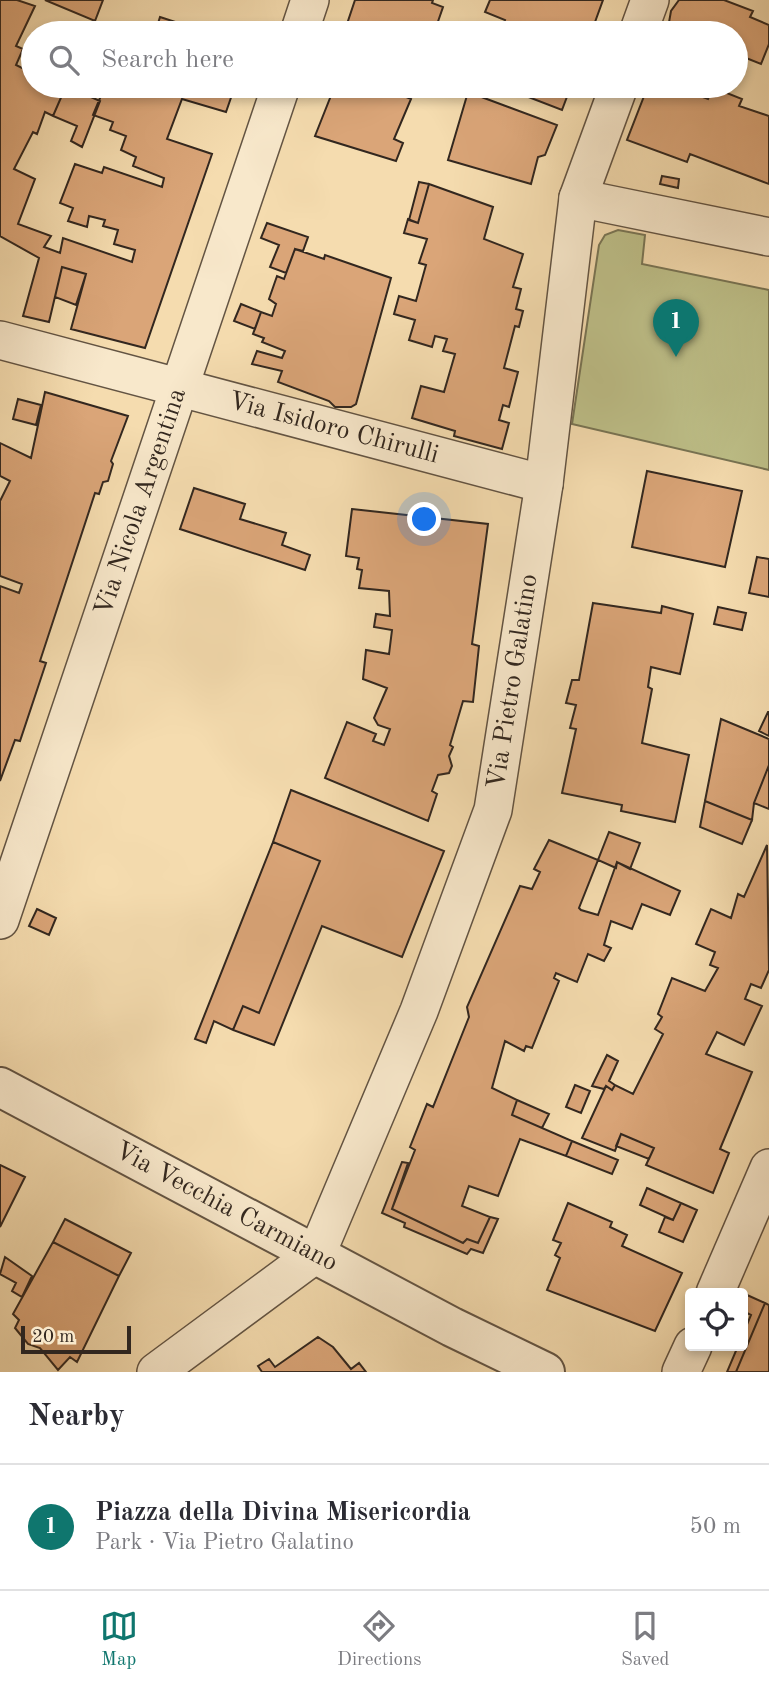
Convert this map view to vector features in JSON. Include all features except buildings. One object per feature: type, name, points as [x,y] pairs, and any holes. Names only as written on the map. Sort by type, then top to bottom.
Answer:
[{"type":"street","points":[[303,21],[310,0]]},
{"type":"street","points":[[642,21],[650,0]]},
{"type":"street","name":"Via Nicola Argentina","points":[[0,920],[277,98]]},
{"type":"street","name":"Via Pietro Galatino","points":[[317,1253],[419,1011],[493,810],[544,484],[578,198],[615,98]]},
{"type":"street","points":[[578,198],[769,237]]},
{"type":"street","name":"Via Isidoro Chirulli","points":[[0,340],[544,484]]},
{"type":"street","name":"Via Vecchia Carmiano","points":[[0,1087],[452,1327],[545,1372]]},
{"type":"street","points":[[717,1288],[769,1168]]},
{"type":"street","points":[[156,1372],[317,1253]]},
{"type":"street","name":"Via Vecchia Carmiano","points":[[452,1327],[504,1372]]},
{"type":"street","points":[[681,1372],[691,1351]]},
{"type":"green space","points":[[618,230],[645,235],[642,264],[769,290],[769,470],[572,424],[599,245],[605,235]]},
{"type":"place","name":"Piazza della Divina Misericordia","points":[[676,357]]}]
